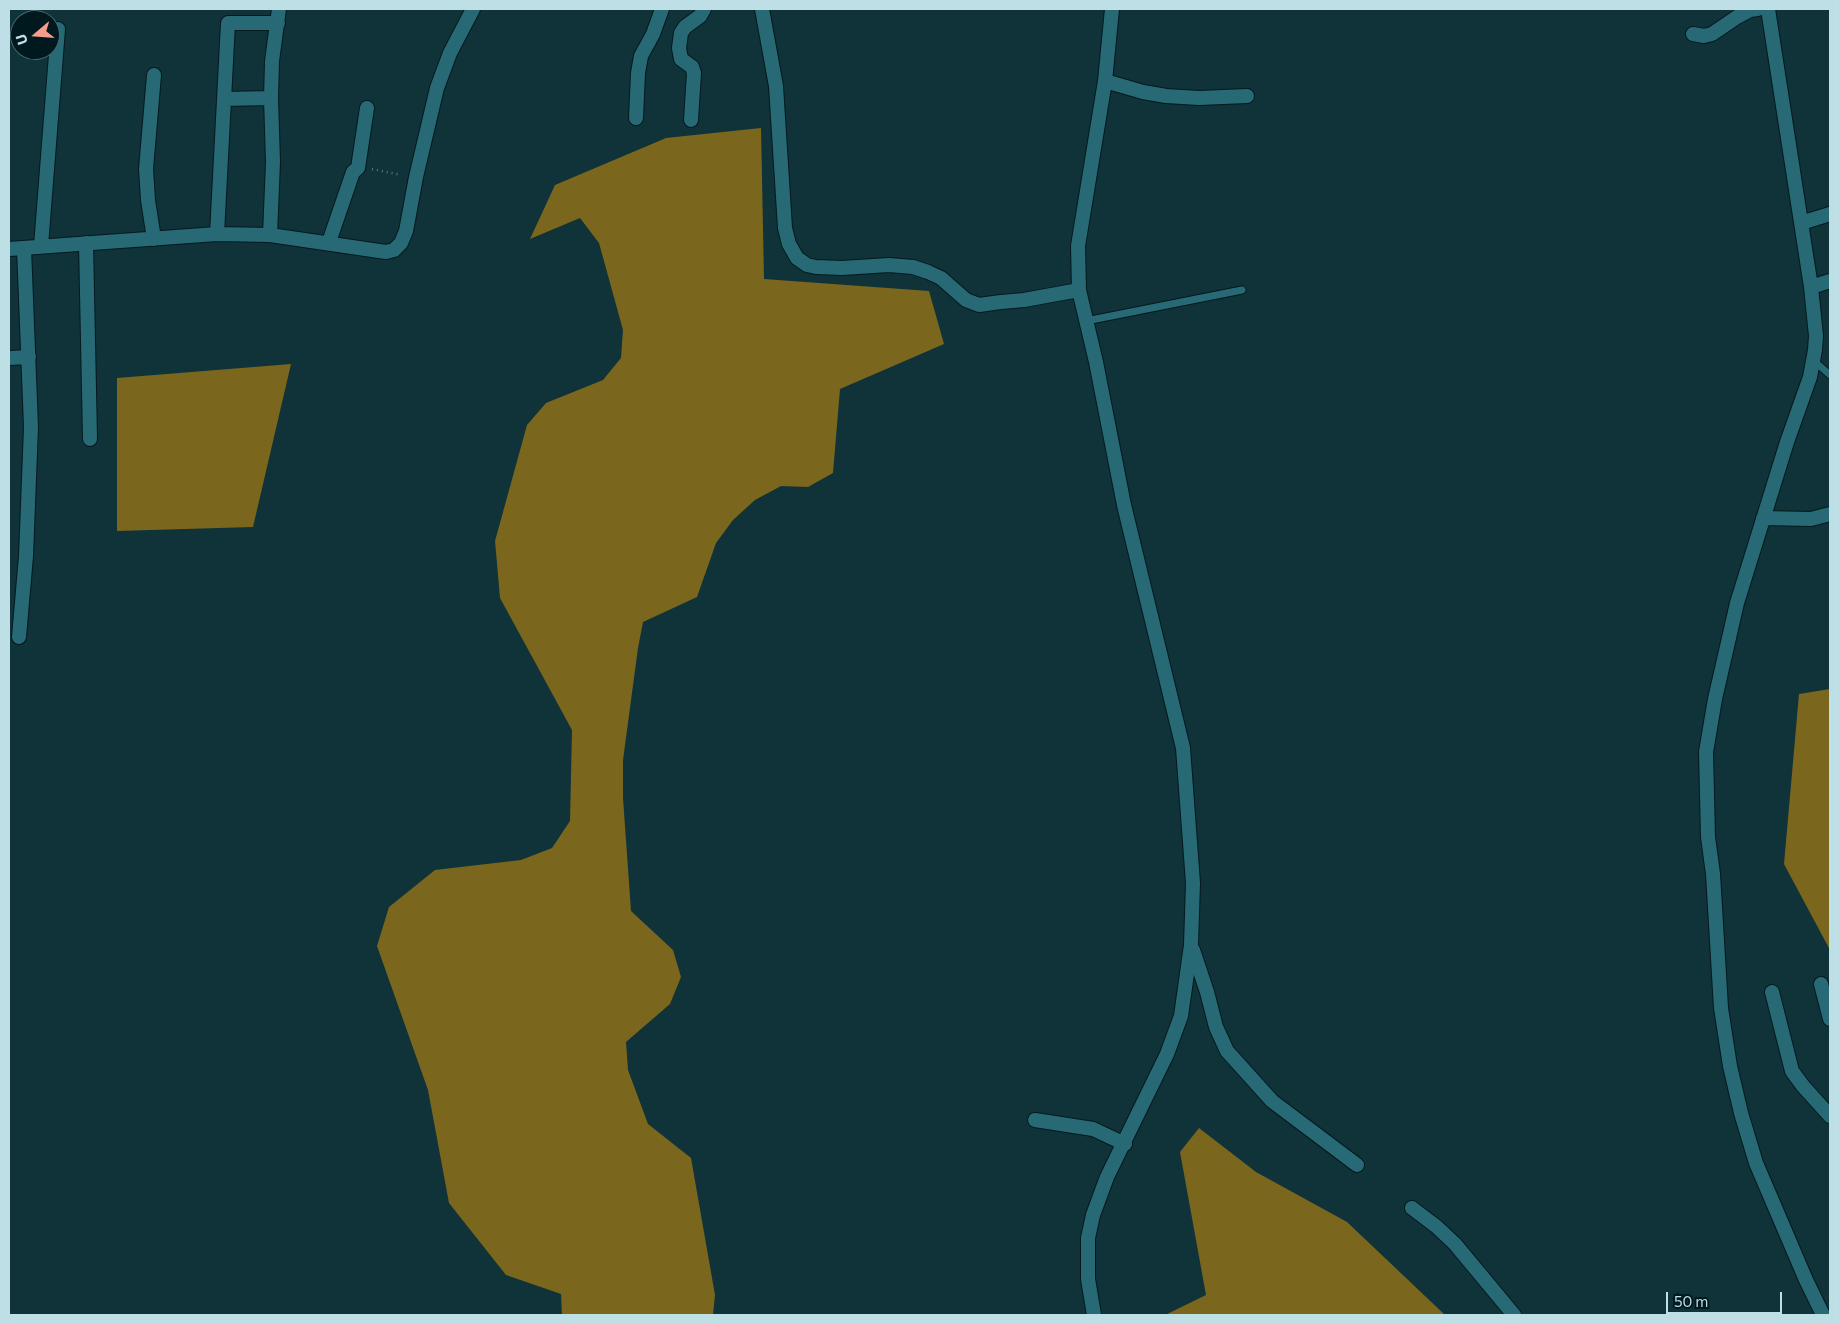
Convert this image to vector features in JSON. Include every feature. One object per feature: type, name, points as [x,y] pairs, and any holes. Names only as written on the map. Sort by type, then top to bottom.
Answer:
[{"type":"street","points":[[9,249],[139,238],[154,239],[217,234],[270,234],[386,252],[397,248],[406,231],[416,177],[437,88],[450,53],[473,9]]},
{"type":"street","points":[[636,118],[638,72],[641,56],[662,9]]},
{"type":"street","points":[[691,120],[694,73],[692,68],[681,59],[679,48],[681,33],[700,16],[704,9]]},
{"type":"street","points":[[762,9],[775,81],[785,228],[789,244],[797,258],[807,265],[816,267],[842,268],[889,265],[913,267],[940,278],[966,300],[979,305],[1024,300],[1079,290]]},
{"type":"street","points":[[1094,1315],[1088,1279],[1090,1231],[1095,1205],[1167,1054],[1181,1016],[1192,945],[1192,883],[1183,748],[1124,505],[1096,362],[1079,290],[1078,246],[1105,81],[1112,9]]},
{"type":"street","points":[[1693,34],[1704,36],[1712,34],[1737,17],[1750,10],[1758,9]]},
{"type":"street","points":[[1768,9],[1811,288],[1816,336],[1810,377],[1737,603],[1709,734],[1706,777],[1708,837],[1713,874],[1721,1008],[1730,1066],[1741,1112],[1756,1163],[1823,1315]]},
{"type":"street","points":[[217,234],[228,23],[278,16],[272,61],[273,179],[270,234]]},
{"type":"street","points":[[41,246],[56,60]]},
{"type":"street","points":[[154,74],[146,170],[154,239]]},
{"type":"street","points":[[1105,81],[1166,96],[1199,98],[1246,96]]},
{"type":"street","points":[[224,99],[271,98]]},
{"type":"street","points":[[329,242],[353,172],[358,168],[367,108]]},
{"type":"street","points":[[1801,223],[1830,214]]},
{"type":"street","points":[[86,243],[90,439]]},
{"type":"street","points":[[19,637],[26,556],[31,427],[24,248]]},
{"type":"street","points":[[1811,288],[1830,281]]},
{"type":"street","points":[[9,358],[29,357]]},
{"type":"street","points":[[1763,518],[1812,519],[1830,514]]},
{"type":"street","points":[[1192,945],[1216,1027],[1227,1051],[1272,1101],[1357,1165]]},
{"type":"street","points":[[1821,984],[1830,1019]]},
{"type":"street","points":[[1772,992],[1792,1071],[1806,1090],[1830,1116]]},
{"type":"street","points":[[1035,1120],[1093,1129],[1125,1144]]},
{"type":"street","points":[[1412,1208],[1455,1244],[1514,1315]]},
{"type":"lane","points":[[1085,321],[1242,290]]},
{"type":"lane","points":[[1813,360],[1830,375]]},
{"type":"path","points":[[358,168],[416,177]]},
{"type":"shaded area","points":[[761,128],[764,279],[929,291],[944,344],[840,389],[833,473],[808,487],[781,486],[755,500],[733,520],[716,543],[697,597],[643,622],[623,760],[623,798],[631,911],[673,950],[681,977],[670,1004],[626,1042],[628,1070],[648,1124],[691,1158],[715,1295],[713,1315],[562,1315],[561,1294],[506,1275],[449,1203],[428,1090],[377,946],[389,907],[435,870],[521,860],[552,848],[570,821],[572,730],[500,598],[495,541],[527,425],[546,403],[603,380],[621,358],[623,330],[599,243],[580,218],[530,239],[555,185],[666,138]]},
{"type":"shaded area","points":[[291,364],[253,527],[117,531],[117,378]]},
{"type":"shaded area","points":[[1830,689],[1830,950],[1784,864],[1799,694]]},
{"type":"shaded area","points":[[1199,1128],[1256,1172],[1347,1222],[1445,1315],[1165,1315],[1206,1295],[1180,1152]]}]
